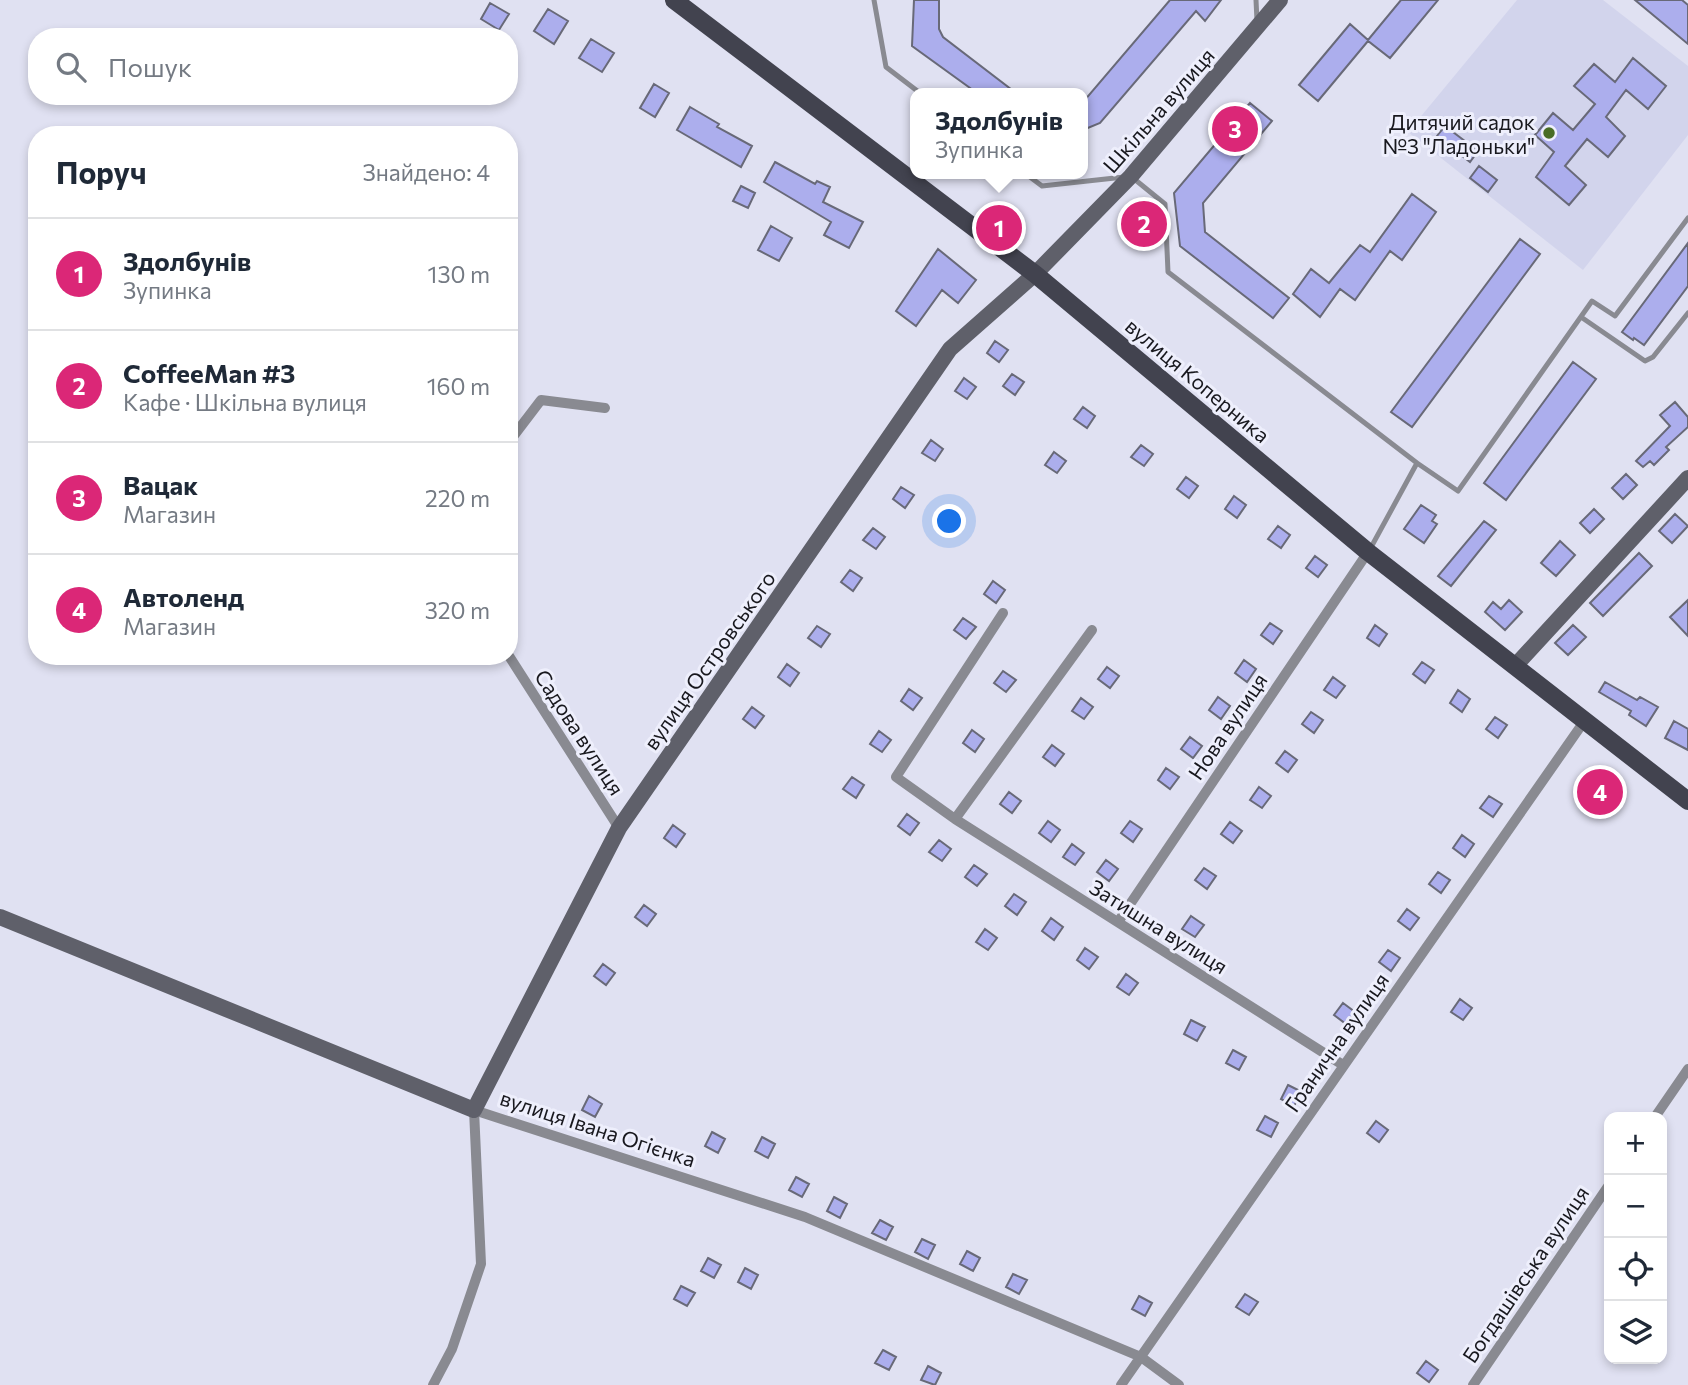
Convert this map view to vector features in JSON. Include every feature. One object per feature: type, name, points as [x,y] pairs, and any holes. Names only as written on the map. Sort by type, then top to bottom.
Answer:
[{"type":"main road","name":"вулиця Коперника","points":[[674,0],[1035,274],[1368,552],[1516,665],[1583,723],[1688,801]]},
{"type":"street","name":"Шкільна вулиця","points":[[1035,274],[1131,176],[1280,0]]},
{"type":"street","name":"вулиця Островського","points":[[474,1110],[619,828],[950,349],[1035,274]]},
{"type":"street","points":[[518,430],[541,400],[605,408]]},
{"type":"street","points":[[1516,665],[1688,478]]},
{"type":"street","name":"Нова вулиця","points":[[1118,922],[1368,552]]},
{"type":"street","name":"Затишна вулиця","points":[[1003,613],[896,777],[955,820],[1343,1065]]},
{"type":"street","points":[[955,820],[1091,630]]},
{"type":"street","name":"Садова вулиця","points":[[515,665],[619,828]]},
{"type":"street","name":"Гранична вулиця","points":[[1121,1385],[1583,723]]},
{"type":"street","name":"вулиця Івана Огієнка","points":[[0,917],[474,1110],[805,1217],[1141,1357],[1179,1385]]},
{"type":"street","points":[[1658,1112],[1688,1069]]},
{"type":"street","points":[[433,1385],[452,1349],[481,1264],[474,1110]]},
{"type":"street","name":"Богдашівська вулиця","points":[[1473,1385],[1604,1192]]},
{"type":"lane","points":[[874,0],[886,67],[913,88]]},
{"type":"lane","points":[[1256,0],[1257,27]]},
{"type":"lane","points":[[1033,179],[1042,186],[1131,176],[1165,204],[1167,272],[1417,463],[1458,491],[1592,301],[1615,316],[1688,218]]},
{"type":"lane","points":[[1581,317],[1645,361],[1660,350],[1688,313]]},
{"type":"lane","points":[[1368,552],[1417,463]]},
{"type":"shaded area","name":"Дитячий садок №3 \"Ладоньки\"","points":[[1517,0],[1603,0],[1688,66],[1688,135],[1583,270],[1408,132]]},
{"type":"building","points":[[914,0],[939,0],[939,29],[943,37],[1009,88],[970,88],[912,46]]},
{"type":"building","points":[[1170,0],[1221,0],[1205,21],[1196,11],[1100,123],[1088,128],[1088,96]]},
{"type":"building","points":[[1401,0],[1438,0],[1390,58],[1368,41],[1318,101],[1299,85],[1350,24],[1368,40]]},
{"type":"building","points":[[1635,0],[1682,0],[1688,5],[1688,44]]},
{"type":"building","points":[[490,3],[509,14],[500,28],[481,19]]},
{"type":"building","points":[[548,9],[568,21],[554,44],[534,31]]},
{"type":"building","points":[[591,39],[614,53],[602,72],[579,58]]},
{"type":"building","points":[[1633,58],[1666,86],[1648,109],[1626,90],[1606,117],[1625,136],[1608,157],[1587,139],[1565,166],[1586,185],[1569,205],[1536,177],[1554,152],[1535,135],[1553,113],[1573,130],[1595,104],[1574,86],[1594,64],[1615,82]]},
{"type":"building","points":[[654,84],[669,93],[655,117],[640,108]]},
{"type":"building","points":[[1250,103],[1272,121],[1203,203],[1205,232],[1289,298],[1273,318],[1180,246],[1174,193]]},
{"type":"building","points":[[690,107],[719,124],[717,127],[752,146],[741,167],[677,130]]},
{"type":"building","points":[[1445,126],[1478,151],[1470,162],[1437,136]]},
{"type":"building","points":[[775,162],[815,184],[817,181],[830,187],[823,202],[863,222],[849,248],[824,235],[831,222],[764,182]]},
{"type":"building","points":[[1479,166],[1497,180],[1488,192],[1470,178]]},
{"type":"building","points":[[741,186],[755,193],[748,208],[733,201]]},
{"type":"building","points":[[1412,194],[1436,212],[1402,260],[1390,251],[1355,300],[1340,289],[1320,317],[1293,294],[1311,269],[1329,283],[1360,245],[1370,252]]},
{"type":"building","points":[[771,226],[792,238],[779,261],[758,250]]},
{"type":"building","points":[[1520,239],[1540,254],[1412,427],[1391,412]]},
{"type":"building","points":[[1688,243],[1688,286],[1644,345],[1634,338],[1633,340],[1622,332]]},
{"type":"building","points":[[938,249],[976,280],[958,303],[942,290],[916,326],[896,311]]},
{"type":"building","points":[[995,341],[1008,350],[999,362],[987,353]]},
{"type":"building","points":[[1573,362],[1596,379],[1506,500],[1484,483]]},
{"type":"building","points":[[1012,374],[1024,382],[1015,395],[1003,386]]},
{"type":"building","points":[[964,378],[976,387],[967,399],[955,391]]},
{"type":"building","points":[[1675,402],[1688,417],[1688,427],[1666,447],[1669,450],[1654,465],[1650,461],[1643,467],[1636,461],[1670,426],[1660,415]]},
{"type":"building","points":[[1083,407],[1095,416],[1087,428],[1074,419]]},
{"type":"building","points":[[931,440],[943,449],[935,461],[922,453]]},
{"type":"building","points":[[1141,445],[1153,454],[1144,466],[1131,457]]},
{"type":"building","points":[[1054,452],[1066,461],[1057,473],[1045,465]]},
{"type":"building","points":[[1626,474],[1637,485],[1623,499],[1612,488]]},
{"type":"building","points":[[1186,477],[1198,486],[1189,498],[1177,489]]},
{"type":"building","points":[[901,487],[914,495],[905,508],[893,499]]},
{"type":"building","points":[[1234,496],[1246,505],[1237,518],[1225,509]]},
{"type":"building","points":[[1421,505],[1436,515],[1432,521],[1437,524],[1424,543],[1404,529]]},
{"type":"building","points":[[1594,509],[1604,519],[1590,533],[1580,523]]},
{"type":"building","points":[[1675,514],[1688,526],[1672,543],[1659,531]]},
{"type":"building","points":[[1484,521],[1496,530],[1451,586],[1438,576]]},
{"type":"building","points":[[1278,526],[1290,535],[1281,548],[1268,539]]},
{"type":"building","points":[[873,528],[885,537],[876,549],[863,540]]},
{"type":"building","points":[[1560,541],[1575,555],[1556,576],[1541,563]]},
{"type":"building","points":[[1639,553],[1652,566],[1603,616],[1590,603]]},
{"type":"building","points":[[1315,556],[1327,565],[1318,577],[1306,568]]},
{"type":"building","points":[[850,570],[862,578],[853,591],[841,582]]},
{"type":"building","points":[[993,581],[1005,590],[996,603],[984,594]]},
{"type":"building","points":[[1509,600],[1522,612],[1505,630],[1485,612],[1493,602],[1501,609]]},
{"type":"building","points":[[1688,600],[1688,636],[1670,617]]},
{"type":"building","points":[[963,618],[976,627],[966,639],[954,630]]},
{"type":"building","points":[[1270,623],[1282,631],[1273,644],[1261,635]]},
{"type":"building","points":[[1375,625],[1387,634],[1379,646],[1367,638]]},
{"type":"building","points":[[1573,625],[1586,637],[1568,655],[1555,643]]},
{"type":"building","points":[[817,626],[830,634],[821,647],[808,638]]},
{"type":"building","points":[[1244,660],[1256,669],[1247,682],[1235,673]]},
{"type":"building","points":[[1422,662],[1434,670],[1425,683],[1413,674]]},
{"type":"building","points":[[787,664],[799,673],[790,686],[778,677]]},
{"type":"building","points":[[1107,667],[1119,676],[1110,688],[1098,679]]},
{"type":"building","points":[[1003,671],[1016,680],[1006,692],[994,683]]},
{"type":"building","points":[[1333,677],[1345,686],[1336,698],[1324,690]]},
{"type":"building","points":[[1605,682],[1637,700],[1640,697],[1658,707],[1646,726],[1629,715],[1631,711],[1599,692]]},
{"type":"building","points":[[909,689],[922,698],[913,710],[901,701]]},
{"type":"building","points":[[1458,690],[1470,699],[1462,712],[1450,703]]},
{"type":"building","points":[[1218,697],[1230,706],[1221,719],[1209,710]]},
{"type":"building","points":[[1081,698],[1093,707],[1084,719],[1072,711]]},
{"type":"building","points":[[752,707],[764,716],[755,728],[743,719]]},
{"type":"building","points":[[1311,712],[1323,720],[1314,733],[1302,724]]},
{"type":"building","points":[[1495,717],[1507,725],[1498,738],[1486,729]]},
{"type":"building","points":[[1674,721],[1688,729],[1688,750],[1665,738]]},
{"type":"building","points":[[972,730],[984,739],[975,752],[963,743]]},
{"type":"building","points":[[879,731],[891,740],[882,752],[870,744]]},
{"type":"building","points":[[1190,737],[1202,746],[1193,758],[1181,749]]},
{"type":"building","points":[[1052,745],[1064,754],[1055,766],[1043,757]]},
{"type":"building","points":[[1285,751],[1297,760],[1288,772],[1276,763]]},
{"type":"building","points":[[1166,768],[1179,777],[1170,789],[1158,780]]},
{"type":"building","points":[[852,777],[864,785],[856,798],[843,789]]},
{"type":"building","points":[[1259,787],[1271,796],[1262,808],[1250,800]]},
{"type":"building","points":[[1009,792],[1021,801],[1012,813],[1000,804]]},
{"type":"building","points":[[1489,796],[1502,804],[1493,817],[1480,808]]},
{"type":"building","points":[[907,814],[919,823],[910,835],[898,826]]},
{"type":"building","points":[[1048,821],[1060,830],[1051,842],[1039,833]]},
{"type":"building","points":[[1130,821],[1142,829],[1133,842],[1121,833]]},
{"type":"building","points":[[1230,822],[1242,831],[1233,843],[1221,834]]},
{"type":"building","points":[[673,825],[685,834],[676,847],[664,838]]},
{"type":"building","points":[[1462,835],[1474,844],[1465,857],[1453,848]]},
{"type":"building","points":[[939,840],[951,849],[942,861],[929,852]]},
{"type":"building","points":[[1072,844],[1084,853],[1075,865],[1063,857]]},
{"type":"building","points":[[1106,860],[1118,869],[1109,881],[1097,872]]},
{"type":"building","points":[[974,865],[987,874],[977,886],[965,877]]},
{"type":"building","points":[[1204,868],[1216,876],[1207,889],[1195,880]]},
{"type":"building","points":[[1438,872],[1450,880],[1441,893],[1429,884]]},
{"type":"building","points":[[1014,894],[1026,902],[1017,915],[1005,906]]},
{"type":"building","points":[[644,905],[656,914],[647,926],[635,917]]},
{"type":"building","points":[[1407,909],[1419,918],[1410,930],[1398,921]]},
{"type":"building","points":[[1191,916],[1204,925],[1195,937],[1182,929]]},
{"type":"building","points":[[1051,918],[1063,927],[1054,940],[1042,931]]},
{"type":"building","points":[[985,929],[997,938],[988,950],[976,942]]},
{"type":"building","points":[[1085,948],[1098,957],[1089,969],[1077,960]]},
{"type":"building","points":[[1388,950],[1400,958],[1391,971],[1379,962]]},
{"type":"building","points":[[603,964],[615,973],[606,985],[594,976]]},
{"type":"building","points":[[1126,974],[1138,983],[1129,995],[1117,987]]},
{"type":"building","points":[[1460,999],[1472,1008],[1463,1020],[1451,1012]]},
{"type":"building","points":[[1343,1003],[1355,1012],[1346,1024],[1334,1015]]},
{"type":"building","points":[[1191,1020],[1205,1027],[1197,1041],[1184,1034]]},
{"type":"building","points":[[1233,1050],[1246,1057],[1239,1070],[1226,1063]]},
{"type":"building","points":[[1288,1085],[1302,1092],[1294,1106],[1281,1099]]},
{"type":"building","points":[[589,1096],[602,1104],[595,1117],[582,1110]]},
{"type":"building","points":[[1265,1116],[1278,1123],[1271,1137],[1257,1130]]},
{"type":"building","points":[[1376,1121],[1388,1130],[1379,1142],[1367,1133]]},
{"type":"building","points":[[712,1132],[725,1139],[718,1153],[705,1146]]},
{"type":"building","points":[[762,1137],[775,1144],[768,1158],[755,1151]]},
{"type":"building","points":[[796,1177],[809,1184],[802,1197],[789,1190]]},
{"type":"building","points":[[834,1197],[847,1204],[840,1218],[827,1211]]},
{"type":"building","points":[[880,1220],[893,1227],[886,1240],[872,1233]]},
{"type":"building","points":[[922,1239],[935,1245],[928,1259],[915,1252]]},
{"type":"building","points":[[967,1251],[980,1258],[973,1271],[960,1264]]},
{"type":"building","points":[[708,1258],[721,1265],[714,1278],[701,1271]]},
{"type":"building","points":[[745,1268],[758,1275],[751,1289],[738,1282]]},
{"type":"building","points":[[1013,1274],[1027,1280],[1019,1294],[1006,1287]]},
{"type":"building","points":[[681,1286],[695,1293],[687,1306],[674,1299]]},
{"type":"building","points":[[1245,1294],[1258,1302],[1249,1315],[1236,1307]]},
{"type":"building","points":[[1139,1296],[1152,1303],[1145,1316],[1132,1309]]},
{"type":"building","points":[[883,1350],[896,1357],[889,1370],[875,1363]]},
{"type":"building","points":[[1426,1361],[1438,1370],[1429,1382],[1417,1373]]},
{"type":"building","points":[[928,1366],[941,1373],[935,1385],[921,1380]]},
{"type":"place","name":"Вацак","points":[[1235,129]]},
{"type":"place","name":"Дитячий садок №3 \"Ладоньки\"","points":[[1549,133]]},
{"type":"place","name":"CoffeeMan #3","points":[[1144,224]]},
{"type":"place","name":"Здолбунів","points":[[999,228]]},
{"type":"place","name":"Автоленд","points":[[1600,792]]}]
